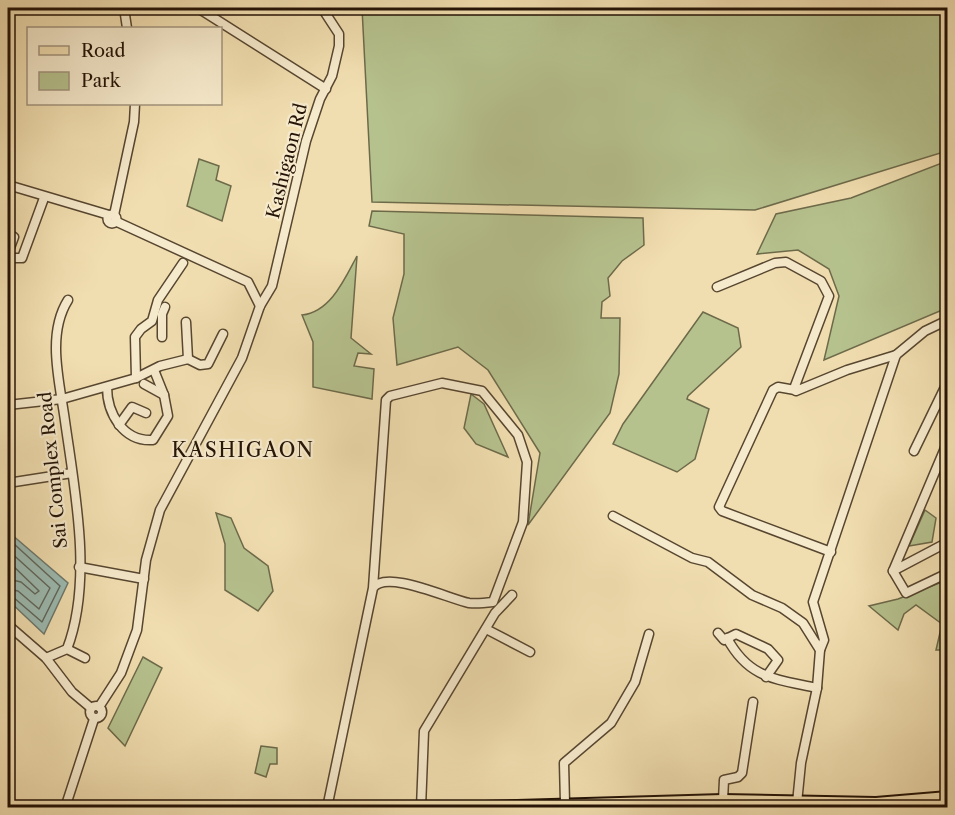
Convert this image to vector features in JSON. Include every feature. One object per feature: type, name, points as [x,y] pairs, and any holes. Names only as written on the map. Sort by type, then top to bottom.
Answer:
[{"type":"main road","points":[[451,807],[723,800],[879,805],[918,804],[948,797]]},
{"type":"main road","points":[[8,807],[25,807]]},
{"type":"street","points":[[124,8],[128,27]]},
{"type":"street","points":[[198,8],[326,89]]},
{"type":"street","name":"Kashigaon Rd","points":[[66,807],[94,719],[102,714],[95,707],[121,673],[137,630],[146,560],[160,510],[242,358],[260,306],[269,292],[292,209],[306,141],[334,66],[339,34],[322,8]]},
{"type":"street","points":[[8,63],[8,102]]},
{"type":"street","points":[[111,218],[134,122],[135,105]]},
{"type":"street","points":[[8,185],[43,201]]},
{"type":"street","points":[[8,191],[111,218],[248,282],[260,306]]},
{"type":"street","points":[[8,258],[22,258],[43,201]]},
{"type":"street","points":[[8,234],[14,237],[8,253]]},
{"type":"street","points":[[717,287],[781,261],[792,264],[824,284],[829,296],[795,390]]},
{"type":"street","points":[[136,378],[135,337],[152,321],[154,308],[183,263]]},
{"type":"street","name":"Sai Complex Road","points":[[67,649],[77,618],[80,541],[57,355],[57,322],[68,300]]},
{"type":"street","points":[[154,308],[168,307],[162,314],[162,337]]},
{"type":"street","points":[[831,552],[722,511],[719,507],[774,388],[801,391],[847,369],[896,355],[925,331],[948,320]]},
{"type":"street","points":[[186,322],[188,359]]},
{"type":"street","points":[[8,405],[62,399],[136,378],[188,359],[200,365],[208,364],[223,334]]},
{"type":"street","points":[[797,803],[801,763],[817,688],[823,639],[812,606],[896,355]]},
{"type":"street","points":[[107,387],[112,416],[118,424],[136,437],[153,440],[168,416],[164,395],[154,370]]},
{"type":"street","points":[[914,451],[948,381]]},
{"type":"street","points":[[327,807],[373,588],[387,397],[442,383],[482,391],[518,435],[527,462],[523,522],[493,602],[471,603],[401,582],[382,580],[373,588]]},
{"type":"street","points":[[144,384],[164,395]]},
{"type":"street","points":[[118,424],[132,407],[146,413]]},
{"type":"street","points":[[893,571],[948,441]]},
{"type":"street","points":[[8,483],[72,473]]},
{"type":"street","points":[[614,516],[692,558],[708,562],[752,595],[782,608],[803,623],[820,650]]},
{"type":"street","points":[[893,571],[948,542]]},
{"type":"street","points":[[79,567],[144,579]]},
{"type":"street","points":[[893,571],[906,593],[948,573]]},
{"type":"street","points":[[421,807],[424,731],[441,698],[465,666],[495,613],[512,595]]},
{"type":"street","points":[[8,625],[46,658],[72,692],[95,707]]},
{"type":"street","points":[[486,629],[530,652]]},
{"type":"street","points":[[718,633],[723,640],[736,634],[771,651],[778,660],[766,677]]},
{"type":"street","points":[[565,803],[564,763],[611,723],[635,682],[649,634]]},
{"type":"street","points":[[727,638],[732,648],[758,674],[817,688]]},
{"type":"street","points":[[46,658],[67,649],[86,658]]},
{"type":"street","points":[[723,800],[724,780],[738,777],[742,773],[753,702]]},
{"type":"green space","points":[[362,8],[947,8],[947,151],[755,210],[372,202]]},
{"type":"green space","points":[[199,159],[219,166],[216,180],[231,186],[222,221],[187,206]]},
{"type":"green space","points":[[947,161],[947,308],[824,360],[839,296],[829,269],[798,250],[757,254],[776,214],[851,198]]},
{"type":"green space","points":[[372,211],[643,218],[644,245],[622,261],[608,278],[610,296],[602,302],[601,318],[620,318],[619,374],[610,413],[528,525],[540,453],[488,370],[458,347],[397,365],[393,318],[404,274],[404,234],[369,226]]},
{"type":"green space","points":[[357,256],[351,338],[371,354],[358,353],[354,366],[374,369],[372,399],[313,387],[313,342],[302,315],[312,313],[329,301],[342,284]]},
{"type":"green space","points":[[703,312],[738,328],[741,347],[688,396],[687,399],[709,409],[695,459],[677,472],[613,444],[623,424]]},
{"type":"green space","points":[[471,394],[484,404],[508,457],[476,444],[464,428]]},
{"type":"green space","points":[[925,510],[936,518],[932,542],[909,546]]},
{"type":"green space","points":[[216,513],[231,518],[244,548],[268,566],[273,591],[258,611],[225,590],[225,544]]},
{"type":"green space","points":[[947,580],[948,644],[945,650],[936,650],[942,624],[916,605],[904,614],[898,630],[869,606],[898,599]]},
{"type":"green space","points":[[143,657],[162,668],[125,746],[108,728]]},
{"type":"green space","points":[[261,746],[277,748],[277,764],[270,764],[266,777],[255,773]]},
{"type":"water","points":[[11,534],[68,583],[44,634],[8,600],[8,541]]},
{"type":"district","name":"KASHIGAON","points":[[243,450]]}]
